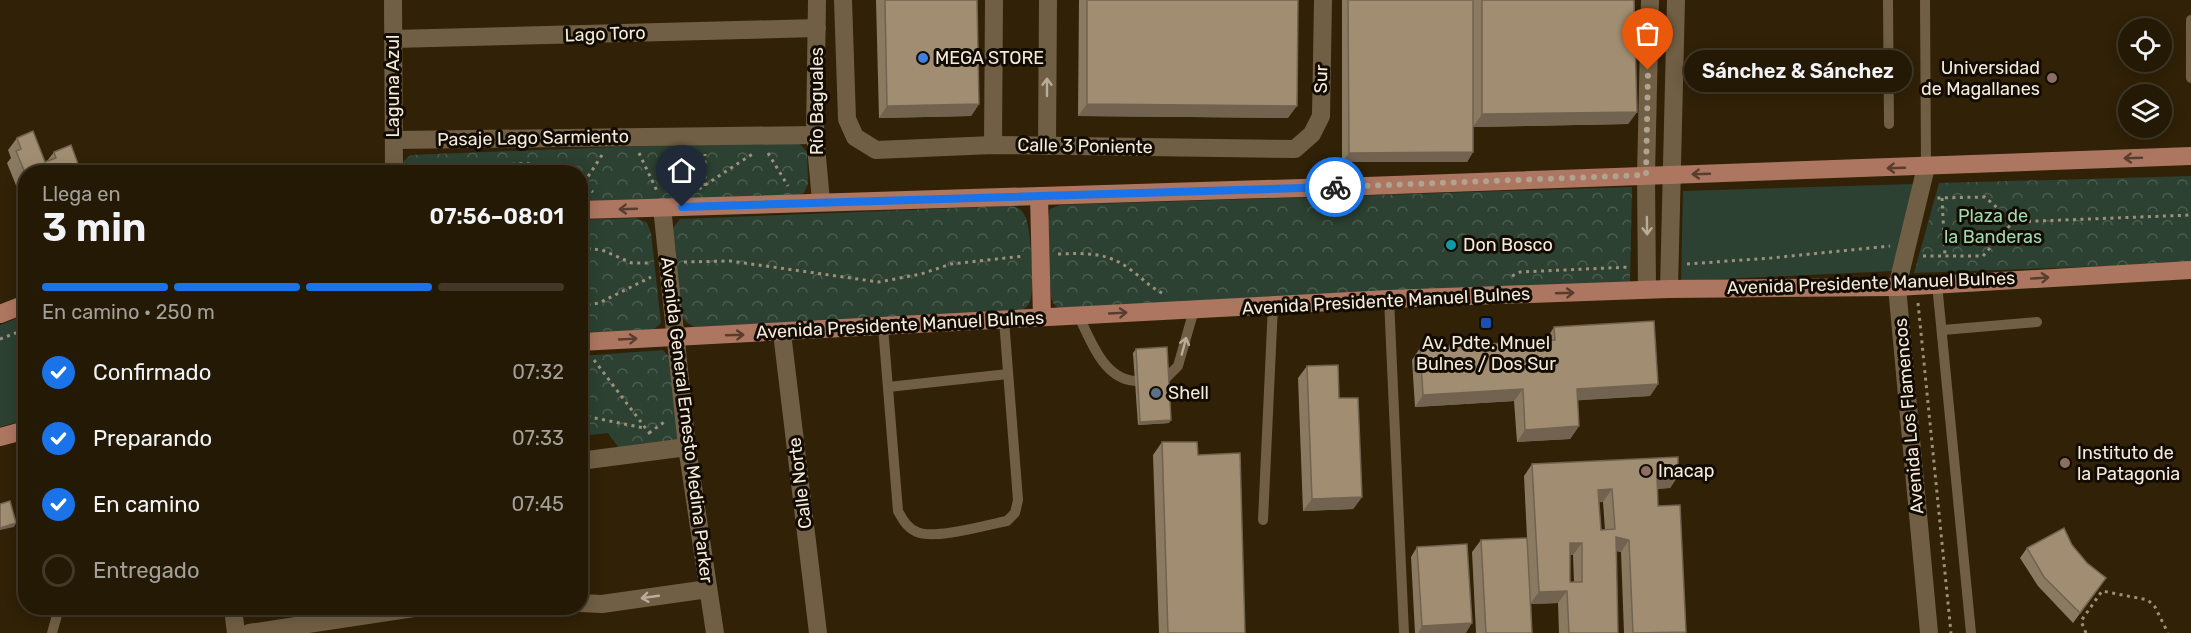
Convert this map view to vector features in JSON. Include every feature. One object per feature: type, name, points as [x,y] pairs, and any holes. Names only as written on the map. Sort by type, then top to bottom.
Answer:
[{"type":"main road","points":[[588,209],[661,201],[821,201],[1039,195],[1926,167],[2191,156]]},
{"type":"main road","points":[[1039,195],[1042,317]]},
{"type":"main road","name":"Avenida Presidente Manuel Bulnes","points":[[588,342],[1272,305],[1647,289],[1928,285],[2191,270]]},
{"type":"main road","points":[[0,314],[18,307]]},
{"type":"main road","points":[[0,437],[18,432]]},
{"type":"street","name":"Laguna Azul","points":[[393,0],[394,165]]},
{"type":"street","name":"Río Baguales","points":[[817,0],[815,135],[821,201]]},
{"type":"street","name":"Calle 3 Poniente","points":[[843,0],[847,119],[855,137],[876,150],[993,145],[1295,149]]},
{"type":"street","points":[[993,145],[994,0]]},
{"type":"street","points":[[1047,146],[1048,0]]},
{"type":"street","name":"Sur","points":[[1295,149],[1312,134],[1321,116],[1323,0]]},
{"type":"street","points":[[1647,289],[1646,175],[1650,0]]},
{"type":"street","points":[[1669,289],[1676,0]]},
{"type":"street","name":"Lago Toro","points":[[393,39],[817,28]]},
{"type":"street","name":"Pasaje Lago Sarmiento","points":[[394,140],[706,137],[760,141],[815,135]]},
{"type":"street","name":"Avenida Los Flamencos","points":[[1926,167],[1897,286],[1929,633]]},
{"type":"street","name":"Avenida General Ernesto Medina Parker","points":[[661,201],[659,269],[676,337],[687,447],[715,633]]},
{"type":"street","name":"Calle Norte","points":[[782,333],[818,633]]},
{"type":"street","points":[[588,460],[687,447]]},
{"type":"street","points":[[588,603],[602,604],[708,589]]},
{"type":"street","points":[[234,615],[236,633]]},
{"type":"street","points":[[249,633],[368,615]]},
{"type":"lane","points":[[1888,0],[1889,124]]},
{"type":"lane","points":[[1925,0],[1926,167]]},
{"type":"lane","points":[[2191,20],[2191,78]]},
{"type":"lane","points":[[1928,285],[1942,330],[1971,633]]},
{"type":"lane","points":[[1389,300],[1404,633]]},
{"type":"lane","points":[[1263,520],[1272,305]]},
{"type":"lane","points":[[1166,378],[1178,366],[1194,310]]},
{"type":"lane","points":[[1078,315],[1106,366],[1122,378],[1135,381]]},
{"type":"lane","points":[[883,327],[898,511],[905,524],[917,532],[933,535],[1007,521],[1015,513],[1018,500],[1004,320]]},
{"type":"lane","points":[[1942,330],[2037,322]]},
{"type":"lane","points":[[888,387],[1008,374]]},
{"type":"lane","points":[[52,633],[57,615]]},
{"type":"path","points":[[588,176],[622,137],[661,201]]},
{"type":"path","points":[[704,194],[706,137]]},
{"type":"path","points":[[697,189],[760,141],[792,192]]},
{"type":"path","points":[[511,165],[532,163],[540,165]]},
{"type":"path","points":[[588,188],[598,196]]},
{"type":"path","points":[[1933,198],[1985,197],[2013,222],[2191,215]]},
{"type":"path","points":[[1942,198],[1945,256]]},
{"type":"path","points":[[1669,265],[1771,258],[1895,245],[1924,246],[1923,256],[1983,256],[2013,222]]},
{"type":"path","points":[[588,249],[602,250],[632,263],[659,269],[730,261],[879,282],[921,274],[951,264],[998,258],[1100,254],[1117,261],[1154,289],[1170,295]]},
{"type":"path","points":[[650,253],[659,269],[653,287]]},
{"type":"path","points":[[1511,276],[1520,272],[1647,266]]},
{"type":"path","points":[[588,305],[599,303],[659,269]]},
{"type":"path","points":[[1928,285],[1918,302],[1951,633]]},
{"type":"path","points":[[0,339],[18,332]]},
{"type":"path","points":[[594,360],[655,442]]},
{"type":"path","points":[[588,417],[646,429]]},
{"type":"path","points":[[2086,633],[2081,621],[2102,591],[2148,600],[2168,633]]},
{"type":"green space","points":[[796,140],[807,152],[808,184],[804,193],[798,195],[588,203],[588,165],[400,165],[410,155]]},
{"type":"green space","name":"Plaza de la Banderas","points":[[2191,176],[2191,263],[1914,273],[1939,183]]},
{"type":"green space","points":[[1914,184],[1894,271],[1681,281],[1683,191]]},
{"type":"green space","points":[[1632,187],[1630,285],[1060,310],[1051,297],[1046,226],[1050,209],[1060,205]]},
{"type":"green space","points":[[1010,206],[1019,209],[1024,214],[1031,244],[1031,295],[1028,304],[1020,311],[694,327],[682,316],[673,228],[680,219]]},
{"type":"green space","points":[[636,218],[647,223],[651,233],[661,323],[652,331],[588,332],[588,220]]},
{"type":"green space","points":[[18,318],[18,422],[0,427],[0,325]]},
{"type":"green space","points":[[663,350],[669,357],[682,443],[621,451],[608,433],[588,435],[588,355]]},
{"type":"building","name":"MEGA STORE","points":[[885,0],[977,0],[979,104],[887,106]]},
{"type":"building","points":[[1087,0],[1298,0],[1297,106],[1087,104]]},
{"type":"building","points":[[1348,0],[1473,0],[1473,152],[1349,153]]},
{"type":"building","points":[[1482,0],[1634,0],[1637,112],[1482,114]]},
{"type":"building","points":[[33,131],[45,162],[56,158],[54,152],[71,145],[78,165],[22,165],[16,151],[21,149],[17,138]]},
{"type":"building","points":[[1654,321],[1658,384],[1577,389],[1579,426],[1525,430],[1523,389],[1423,395],[1420,348],[1555,340],[1554,327]]},
{"type":"building","points":[[1167,347],[1171,420],[1140,422],[1136,349]]},
{"type":"building","points":[[1338,365],[1339,398],[1358,398],[1362,497],[1312,499],[1307,366]]},
{"type":"building","points":[[1162,442],[1197,442],[1198,455],[1240,453],[1245,633],[1168,633]]},
{"type":"building","points":[[1678,457],[1678,476],[1657,477],[1658,506],[1680,505],[1686,632],[1633,633],[1629,540],[1616,537],[1618,633],[1569,633],[1567,591],[1539,592],[1532,464]],"holes":[[[1612,489],[1615,529],[1601,530],[1598,490]],[[1570,543],[1582,543],[1582,582],[1570,582]]]},
{"type":"building","points":[[10,501],[16,523],[0,528],[0,504]]},
{"type":"building","points":[[2064,528],[2072,545],[2087,563],[2106,578],[2080,613],[2044,577],[2027,548]]},
{"type":"building","points":[[1527,538],[1532,633],[1486,633],[1481,540]]},
{"type":"building","points":[[1467,544],[1472,623],[1422,626],[1417,547]]},
{"type":"way so far","points":[[1335,187],[1646,175],[1648,70]]},
{"type":"place","name":"MEGA STORE","points":[[923,58]]},
{"type":"place","name":"Sánchez & Sánchez","points":[[1648,70]]},
{"type":"place","name":"Universidad de Magallanes","points":[[2052,78]]},
{"type":"place","name":"Don Bosco","points":[[1451,245]]},
{"type":"place","name":"Av. Pdte. Mnuel Bulnes / Dos Sur","points":[[1486,323]]},
{"type":"place","name":"Shell","points":[[1156,393]]},
{"type":"place","name":"Instituto de la Patagonia","points":[[2065,463]]},
{"type":"place","name":"Inacap","points":[[1646,471]]},
{"type":"route","points":[[682,207],[1335,187]]}]
